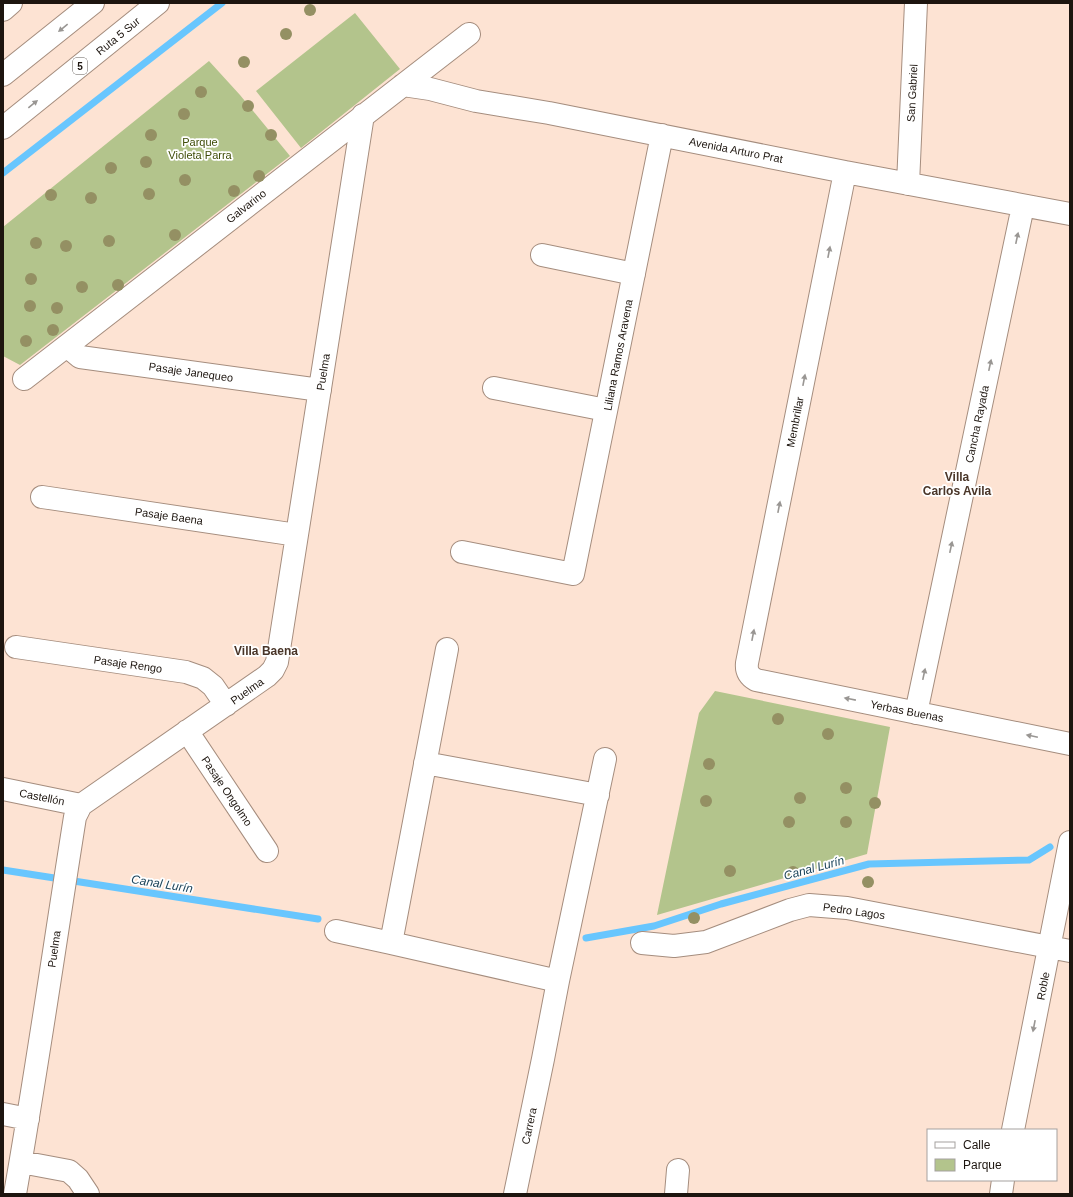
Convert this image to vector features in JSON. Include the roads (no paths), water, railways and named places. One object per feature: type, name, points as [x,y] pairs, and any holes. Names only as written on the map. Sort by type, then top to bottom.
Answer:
[{"type":"main road","points":[[3,10],[11,3]]},
{"type":"main road","points":[[3,75],[93,3]]},
{"type":"main road","name":"Ruta 5 Sur","points":[[3,128],[158,3]]},
{"type":"main road","name":"San Gabriel","points":[[908,184],[916,3]]},
{"type":"main road","name":"Galvarino","points":[[24,379],[469,34]]},
{"type":"main road","name":"Avenida Arturo Prat","points":[[403,85],[430,89],[476,101],[549,113],[845,172],[1070,214]]},
{"type":"main road","name":"Puelma","points":[[15,1194],[75,817],[81,805],[267,676],[273,670],[276,662],[363,115]]},
{"type":"main road","name":"Liliana Ramos Aravena","points":[[462,552],[573,574],[662,135]]},
{"type":"main road","name":"Membrillar","points":[[748,673],[748,659],[845,172]]},
{"type":"main road","name":"Cancha Rayada","points":[[916,713],[1023,206]]},
{"type":"main road","points":[[542,256],[634,274]]},
{"type":"main road","name":"Pasaje Janequeo","points":[[69,345],[80,357],[320,390]]},
{"type":"main road","points":[[494,388],[606,410]]},
{"type":"main road","name":"Pasaje Baena","points":[[42,497],[296,535]]},
{"type":"main road","name":"Pasaje Rengo","points":[[16,647],[186,672],[203,678],[212,686],[226,705]]},
{"type":"main road","points":[[391,943],[447,649]]},
{"type":"main road","name":"Yerbas Buenas","points":[[748,673],[750,677],[756,680],[1070,744]]},
{"type":"main road","name":"Pasaje Ongolmo","points":[[187,731],[267,851]]},
{"type":"main road","name":"Carrera","points":[[515,1194],[605,759]]},
{"type":"main road","points":[[425,763],[598,795]]},
{"type":"main road","name":"Castellón","points":[[3,789],[81,805]]},
{"type":"main road","name":"Roble","points":[[1014,1129],[1060,949],[1070,842]]},
{"type":"main road","name":"Pedro Lagos","points":[[642,943],[674,946],[706,942],[784,912],[809,906],[847,908],[1060,949]]},
{"type":"main road","points":[[336,931],[558,981]]},
{"type":"main road","points":[[3,1114],[28,1119]]},
{"type":"main road","points":[[21,1162],[69,1171],[78,1179],[88,1194]]},
{"type":"main road","points":[[676,1194],[678,1170]]},
{"type":"main road","points":[[1001,1194],[1003,1181]]},
{"type":"waterway","points":[[3,173],[222,3]]},
{"type":"waterway","name":"Canal Lurín","points":[[586,938],[654,926],[721,904],[869,864],[1029,860],[1050,847]]},
{"type":"waterway","name":"Canal Lurín","points":[[3,870],[318,919]]},
{"type":"district","name":"Villa Carlos Avila","points":[[957,484]]},
{"type":"district","name":"Villa Baena","points":[[266,651]]},
{"type":"park label","name":"Parque Violeta Parra","points":[[200,148]]}]
